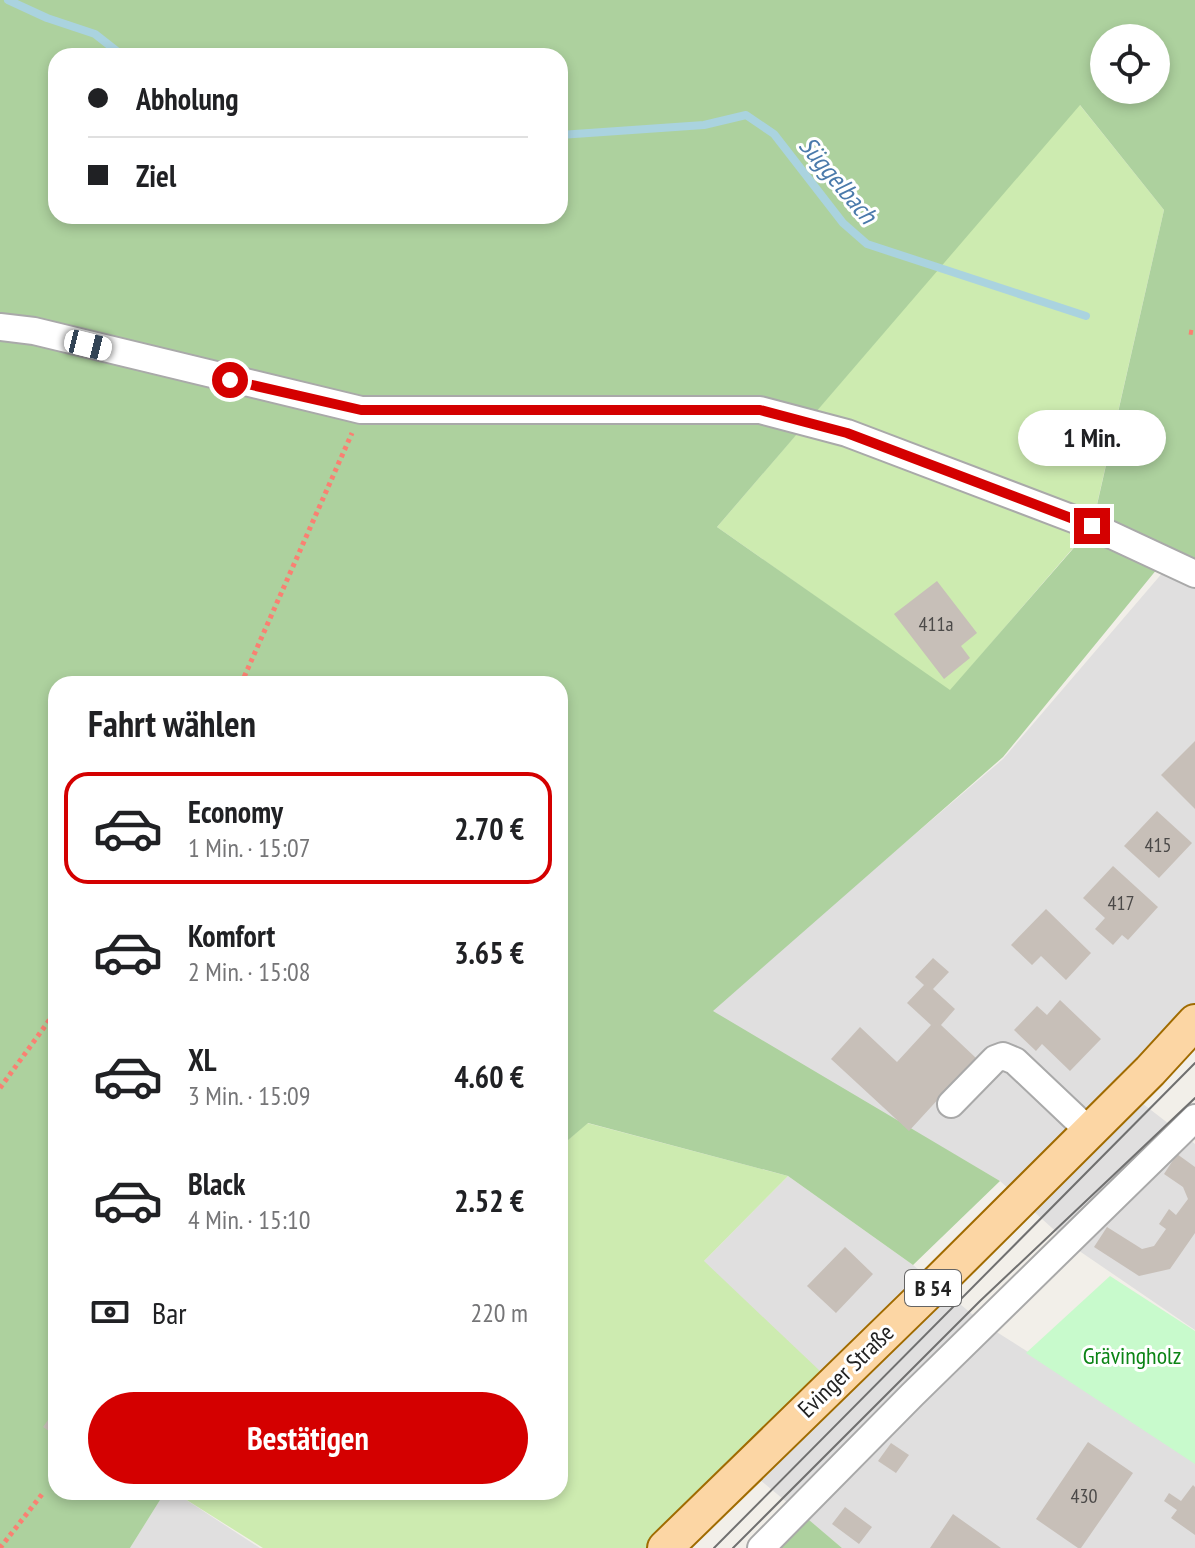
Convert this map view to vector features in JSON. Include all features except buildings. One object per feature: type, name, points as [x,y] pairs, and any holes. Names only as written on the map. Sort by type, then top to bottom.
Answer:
[{"type":"main road","name":"Evinger Straße","points":[[665,1548],[930,1290],[1195,1022]]},
{"type":"lane","points":[[0,327],[34,331],[361,410],[760,410],[861,439],[1092,526],[1195,574]]},
{"type":"lane","points":[[951,1104],[995,1059],[1003,1056],[1015,1061],[1089,1131]]},
{"type":"lane","points":[[761,1548],[912,1395],[1195,1118]]},
{"type":"path","points":[[245,676],[361,410]]},
{"type":"path","points":[[0,1088],[48,1022]]},
{"type":"path","points":[[0,1548],[43,1493]]},
{"type":"shaded area","points":[[1170,564],[1195,582],[1195,1021],[1138,1100],[1195,1144],[1195,1330],[1072,1246],[1000,1181],[708,1011],[1003,759]]},
{"type":"shaded area","points":[[788,1176],[913,1265],[984,1324],[1195,1458],[1195,1548],[842,1548],[736,1460],[704,1261]]},
{"type":"shaded area","points":[[160,1500],[186,1500],[260,1548],[130,1548]]},
{"type":"green space","points":[[0,0],[1195,0],[1195,568],[1171,552],[1003,757],[713,1011],[1000,1181],[913,1265],[788,1176],[588,1123],[568,1140],[568,676],[48,676],[48,1500],[160,1500],[130,1548],[0,1548]],"holes":[[[1080,105],[1164,210],[1092,527],[950,690],[717,527]]]},
{"type":"green space","points":[[1079,104],[1164,210],[1092,526],[950,691],[717,527]]},
{"type":"green space","points":[[587,1123],[788,1176],[704,1261],[820,1371],[736,1460],[661,1548],[263,1548],[187,1500],[568,1500],[568,1140]]},
{"type":"green space","name":"Grävingholz","points":[[1110,1276],[1195,1331],[1195,1464],[1026,1353]]},
{"type":"green space","points":[[802,1514],[842,1548],[769,1548]]},
{"type":"waterway","name":"Süggelbach","points":[[8,0],[47,18],[95,34],[113,48]]},
{"type":"waterway","name":"Süggelbach","points":[[568,134],[704,125],[746,115],[774,134],[843,223],[867,244],[1086,316]]},
{"type":"tram line","points":[[714,1548],[1195,1063]]},
{"type":"tram line","points":[[733,1548],[980,1301],[1195,1098]]},
{"type":"route","points":[[230,380],[361,410],[760,410],[847,433],[1092,526]]}]
